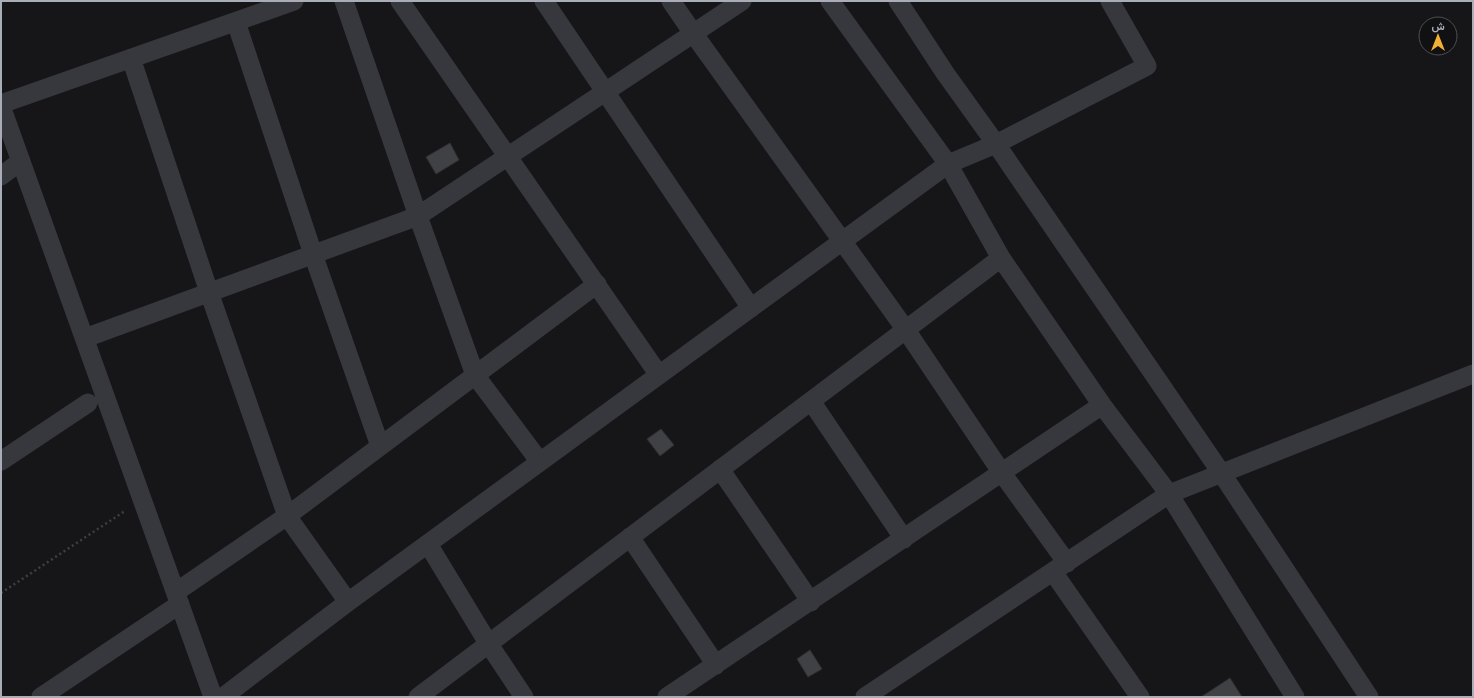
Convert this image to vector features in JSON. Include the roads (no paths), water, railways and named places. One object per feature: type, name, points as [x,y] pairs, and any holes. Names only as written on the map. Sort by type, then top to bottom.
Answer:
[{"type":"street","points":[[213,697],[1,105],[294,1]]},
{"type":"street","points":[[344,1],[418,216],[475,375],[540,462]]},
{"type":"street","points":[[400,1],[659,375]]},
{"type":"street","points":[[544,1],[751,308]]},
{"type":"street","points":[[671,1],[906,330],[1002,472],[1140,697]]},
{"type":"street","points":[[84,338],[418,216],[742,1]]},
{"type":"street","points":[[830,1],[948,164],[1002,258],[1102,405],[1169,494],[1295,697]]},
{"type":"street","points":[[898,1],[945,73],[996,144],[1222,474],[1369,697]]},
{"type":"street","points":[[223,697],[348,602],[948,164],[996,144],[1147,66],[1110,1]]},
{"type":"street","points":[[236,22],[313,254],[380,446]]},
{"type":"street","points":[[131,58],[209,292],[287,516],[348,602]]},
{"type":"street","points":[[1,176],[21,161]]},
{"type":"street","points":[[418,697],[1002,258]]},
{"type":"street","points":[[41,697],[178,598],[597,284]]},
{"type":"street","points":[[865,697],[1169,494],[1473,374]]},
{"type":"street","points":[[811,401],[904,539]]},
{"type":"street","points":[[1,461],[88,403]]},
{"type":"street","points":[[667,697],[811,602],[1102,405]]},
{"type":"street","points":[[720,469],[811,602]]},
{"type":"street","points":[[630,537],[716,665]]},
{"type":"street","points":[[428,544],[488,643],[524,697]]}]
